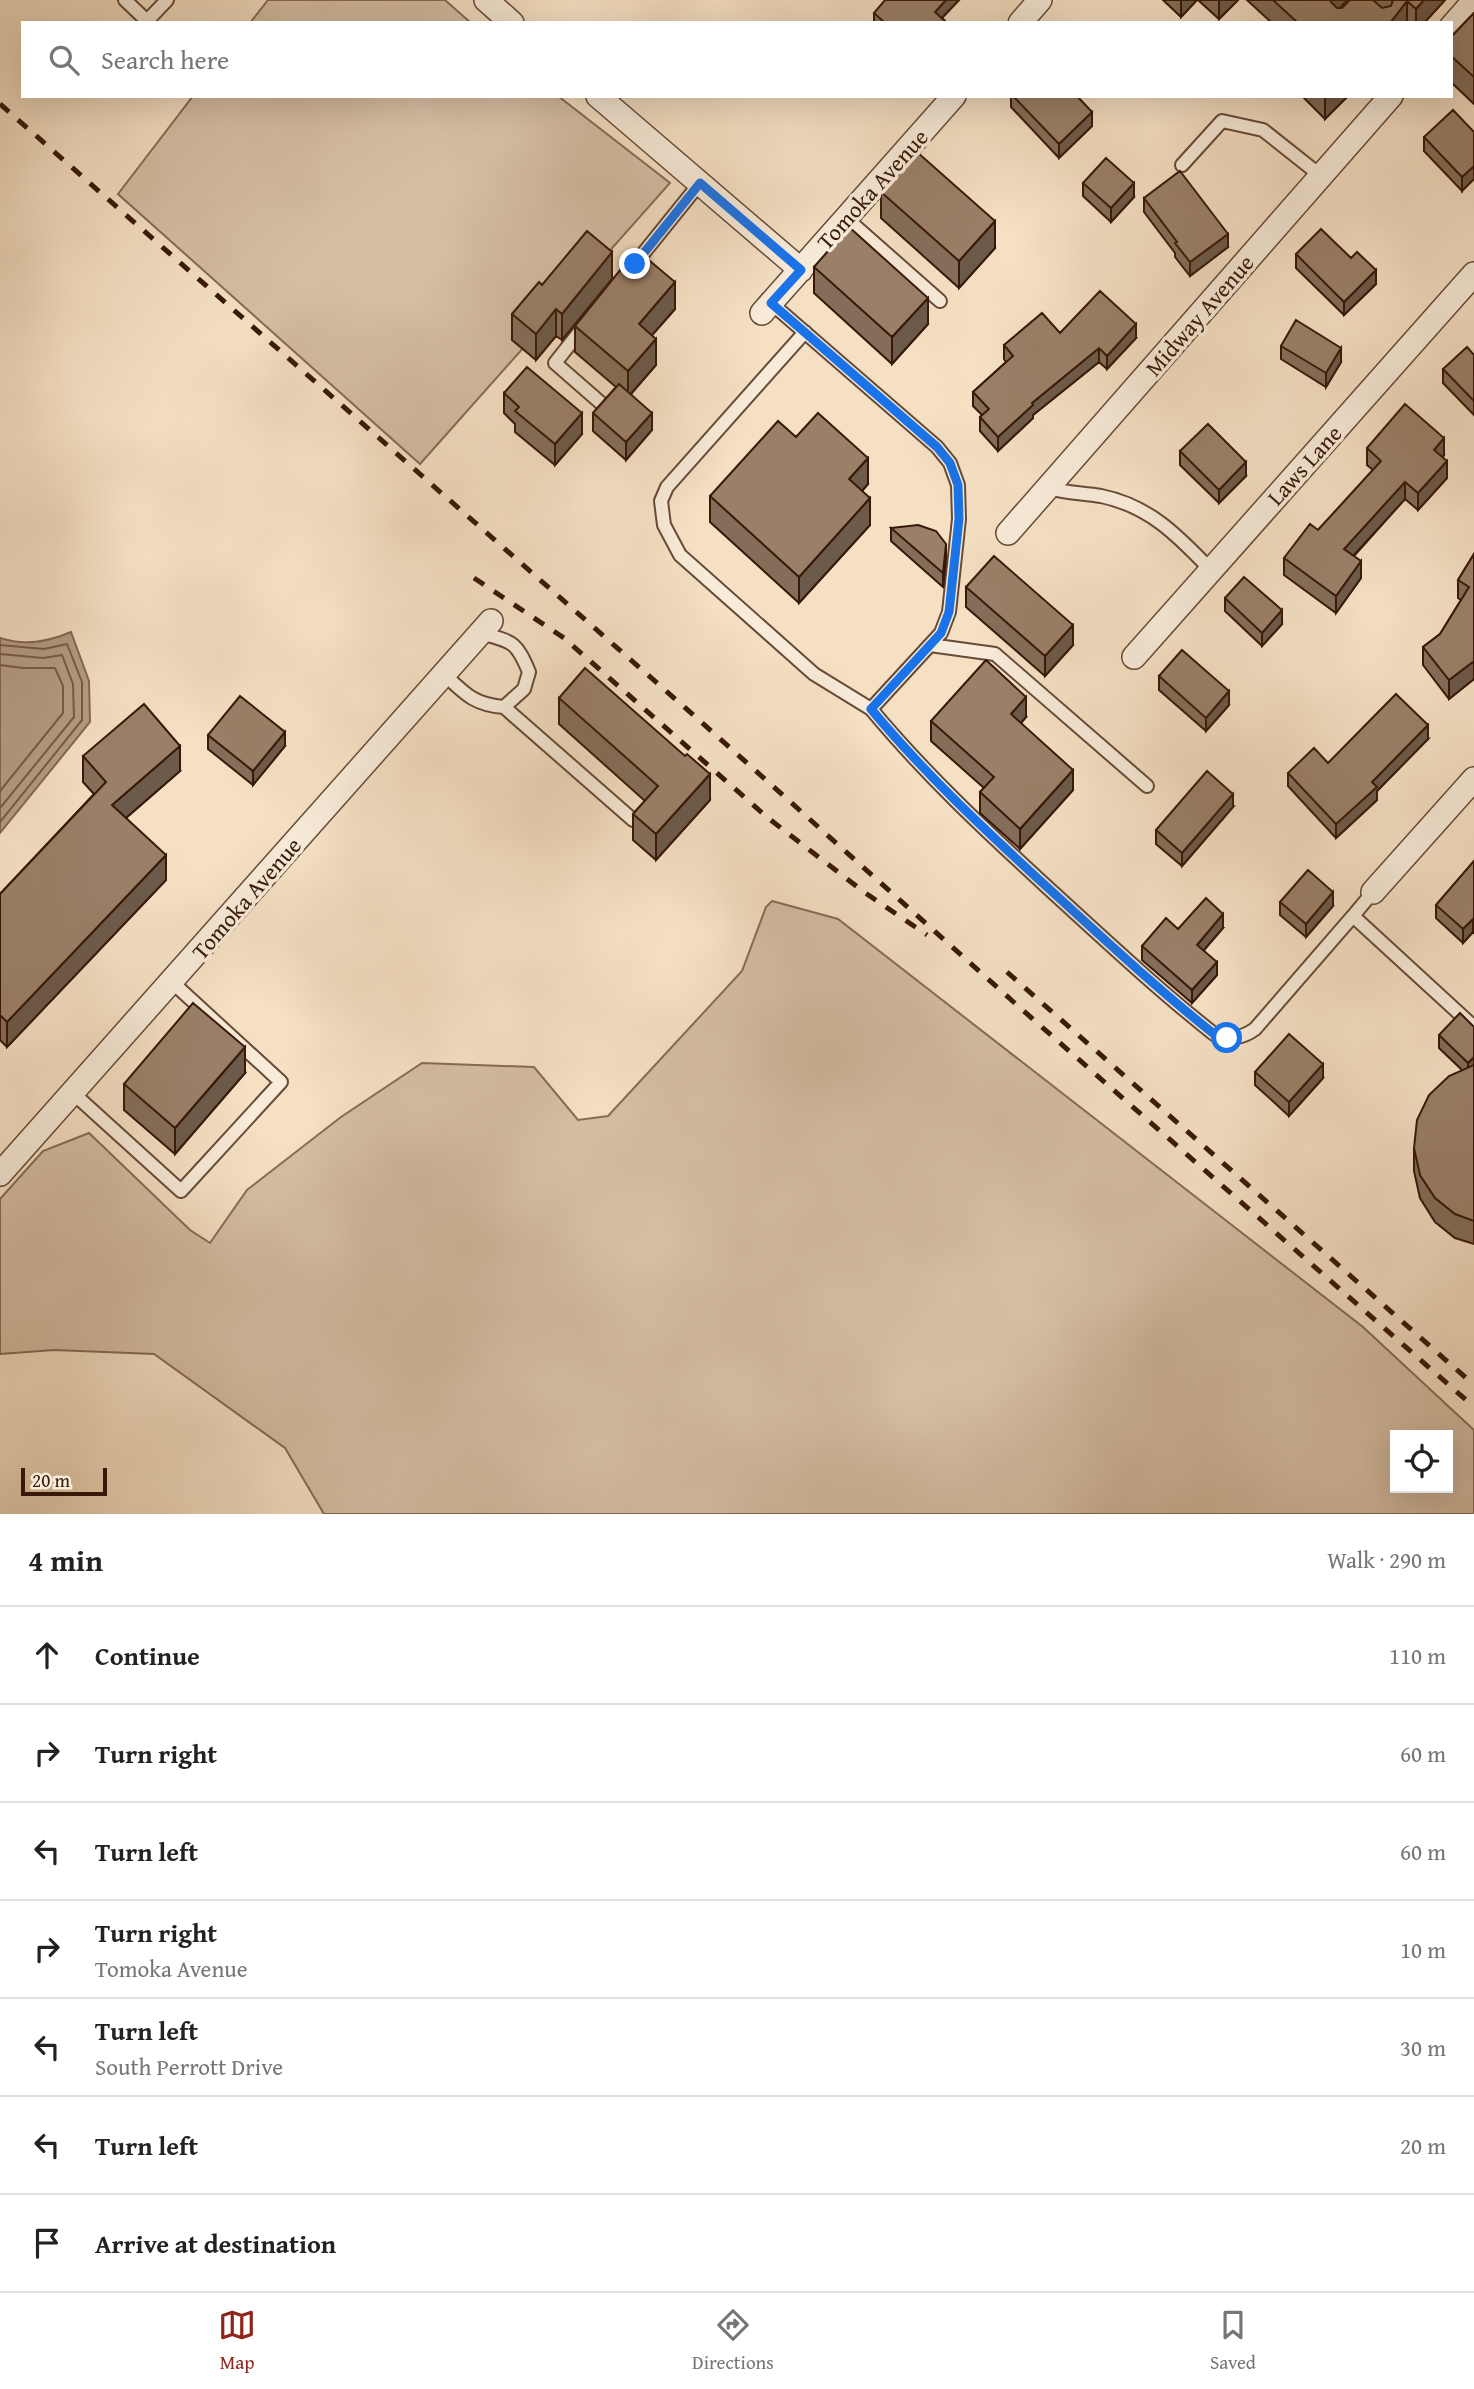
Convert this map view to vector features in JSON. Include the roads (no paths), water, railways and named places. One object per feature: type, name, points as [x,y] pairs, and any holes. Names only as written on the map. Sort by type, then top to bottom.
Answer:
[{"type":"street","points":[[486,0],[510,21]]},
{"type":"street","points":[[1022,21],[1040,0]]},
{"type":"street","points":[[1453,25],[1474,1]]},
{"type":"street","points":[[600,98],[801,270]]},
{"type":"street","name":"Tomoka Avenue","points":[[767,308],[952,98]]},
{"type":"street","name":"Midway Avenue","points":[[1008,533],[1388,98]]},
{"type":"street","name":"Laws Lane","points":[[1134,657],[1474,274]]},
{"type":"street","name":"Tomoka Avenue","points":[[0,1174],[486,627]]},
{"type":"street","points":[[1373,892],[1474,779]]},
{"type":"lane","points":[[125,0],[147,21],[167,0]]},
{"type":"lane","points":[[1182,165],[1222,121],[1263,130],[1321,176]]},
{"type":"lane","points":[[611,293],[700,183]]},
{"type":"lane","points":[[846,218],[940,301]]},
{"type":"lane","points":[[767,308],[805,332],[937,447],[950,463],[958,485],[959,519],[949,612],[941,633],[871,709]]},
{"type":"lane","points":[[595,313],[555,363],[602,404]]},
{"type":"lane","points":[[805,332],[667,487],[661,501],[664,524],[680,555],[814,674],[871,709],[953,801],[1146,978],[1214,1034],[1227,1038],[1244,1037],[1255,1029],[1373,892]]},
{"type":"lane","points":[[1048,488],[1070,494],[1101,496],[1136,507],[1164,523],[1211,570]]},
{"type":"lane","points":[[486,627],[509,640],[520,650],[529,672],[524,689],[503,707]]},
{"type":"lane","points":[[930,645],[995,654],[1147,786]]},
{"type":"lane","points":[[444,674],[470,698],[489,706],[503,707],[633,820]]},
{"type":"lane","points":[[1353,916],[1474,1027]]},
{"type":"lane","points":[[73,1093],[181,1191],[281,1082],[172,982]]},
{"type":"water","points":[[71,632],[89,681],[90,722],[0,833],[0,638],[36,642]]},
{"type":"railway","points":[[0,104],[1474,1407]]},
{"type":"railway","points":[[474,578],[564,638],[768,818],[864,892],[927,935]]},
{"type":"railway","points":[[1007,972],[1474,1385]]}]
